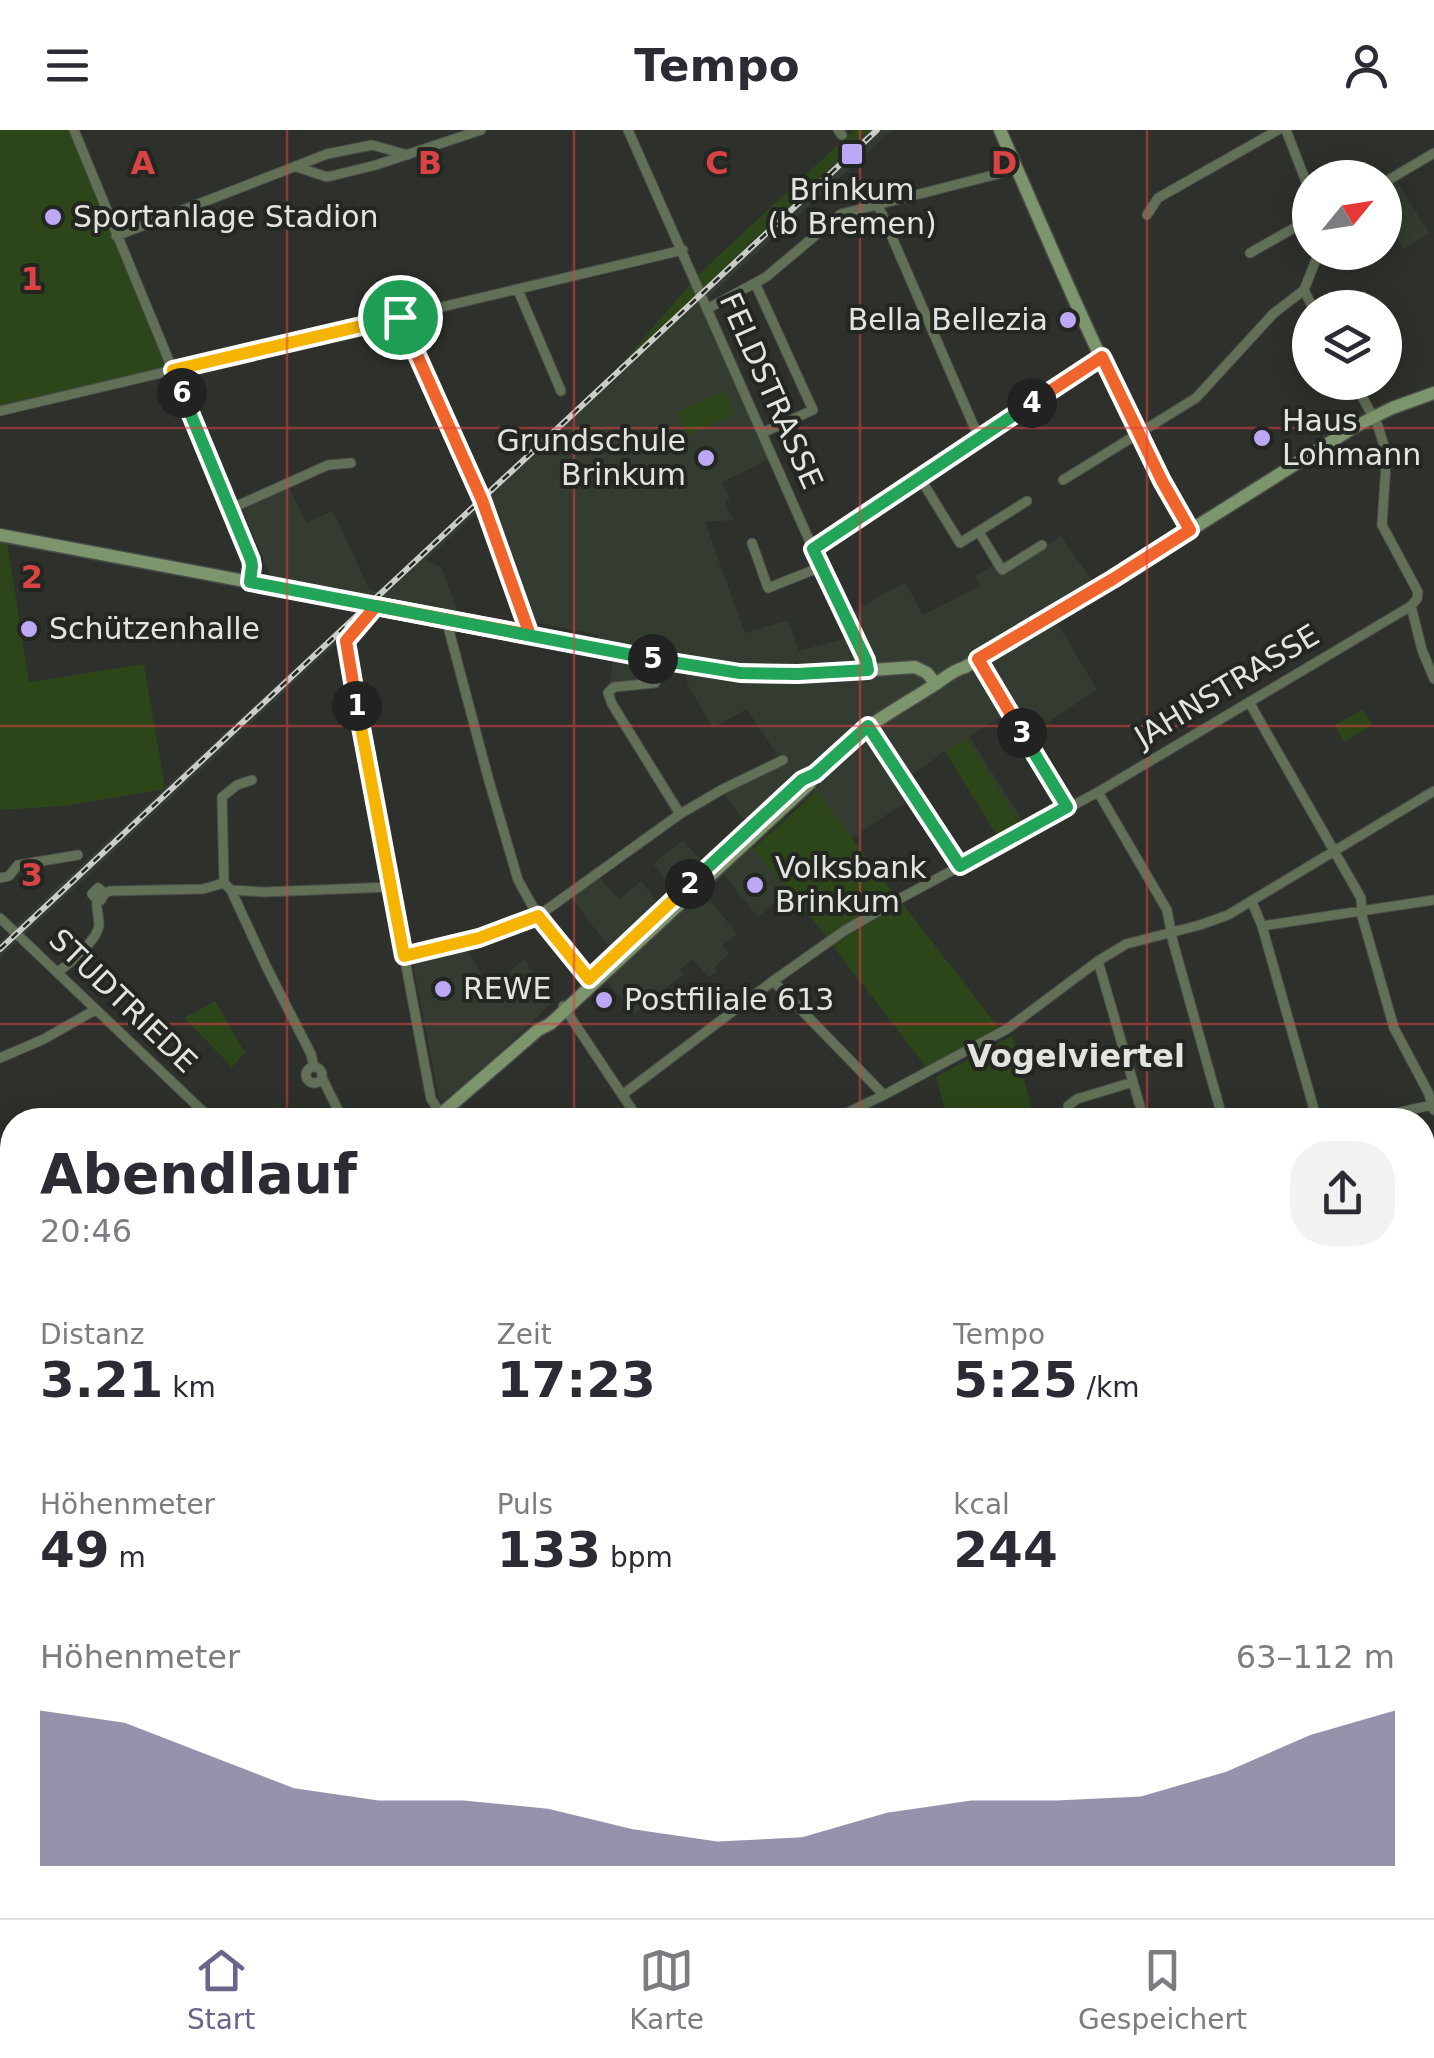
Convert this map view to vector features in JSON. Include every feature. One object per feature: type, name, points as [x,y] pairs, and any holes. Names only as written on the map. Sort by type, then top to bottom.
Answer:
[{"type":"street","points":[[74,130],[251,560],[250,582]]},
{"type":"street","points":[[298,166],[327,177],[481,130]]},
{"type":"street","name":"FELDSTRASSE","points":[[628,130],[868,670]]},
{"type":"street","points":[[1000,130],[1102,357],[1190,530]]},
{"type":"street","points":[[1147,215],[1158,198],[1278,130]]},
{"type":"street","points":[[1286,130],[1298,160]]},
{"type":"street","points":[[116,236],[327,154],[372,144],[408,154]]},
{"type":"street","points":[[1402,172],[1434,153]]},
{"type":"street","points":[[708,308],[784,264],[841,214],[1017,170]]},
{"type":"street","points":[[878,205],[980,438]]},
{"type":"street","points":[[1250,253],[1292,229]]},
{"type":"street","points":[[0,411],[682,250]]},
{"type":"street","points":[[1304,290],[1312,270]]},
{"type":"street","points":[[755,284],[812,410],[762,434]]},
{"type":"street","points":[[518,290],[561,391]]},
{"type":"street","points":[[1063,480],[1196,398],[1272,314],[1292,299]]},
{"type":"street","points":[[400,317],[482,500],[530,635]]},
{"type":"street","points":[[813,549],[1102,357]]},
{"type":"street","points":[[452,1108],[868,726],[1372,417],[1434,393]]},
{"type":"street","points":[[1363,400],[1382,436],[1386,464],[1382,525],[1416,586],[1417,599],[1411,606],[1434,679]]},
{"type":"street","points":[[230,509],[328,466],[351,464]]},
{"type":"street","points":[[920,478],[960,543],[1027,501]]},
{"type":"street","points":[[979,532],[1002,570],[1042,545]]},
{"type":"street","points":[[0,536],[663,661],[768,674],[920,668],[928,673],[931,687]]},
{"type":"street","points":[[752,542],[768,588],[820,567]]},
{"type":"street","points":[[376,606],[346,645],[430,1099],[435,1108]]},
{"type":"street","name":"JAHNSTRASSE","points":[[622,1095],[844,931],[1098,792],[1411,606]]},
{"type":"street","points":[[446,620],[518,880],[538,916],[589,979]]},
{"type":"street","points":[[978,659],[1067,807]]},
{"type":"street","points":[[663,661],[655,684],[614,687],[608,693],[680,814]]},
{"type":"street","points":[[1248,702],[1361,898],[1394,1028],[1433,1107],[1417,1108]]},
{"type":"street","points":[[868,726],[960,866]]},
{"type":"street","points":[[404,956],[479,938],[538,916],[680,814],[784,760]]},
{"type":"street","points":[[564,1006],[802,780],[815,774]]},
{"type":"street","points":[[252,780],[236,784],[222,797],[228,887],[311,1054],[314,1067],[307,1070],[306,1078],[314,1084],[322,1078],[337,1108]]},
{"type":"street","points":[[859,1108],[1007,1029],[1126,944],[1228,915],[1434,791]]},
{"type":"street","points":[[1098,792],[1166,910],[1220,1108]]},
{"type":"street","points":[[0,878],[9,876],[18,865],[78,855]]},
{"type":"street","points":[[57,972],[96,936],[101,896],[180,888],[228,887],[264,892],[391,886]]},
{"type":"street","points":[[1262,926],[1434,900]]},
{"type":"street","points":[[1252,902],[1314,1108]]},
{"type":"street","name":"STUDTRIEDE","points":[[1,923],[199,1108]]},
{"type":"street","points":[[1098,961],[1141,1108]]},
{"type":"street","points":[[773,982],[884,1095]]},
{"type":"street","points":[[564,1006],[631,1108]]},
{"type":"street","points":[[0,1058],[35,1044],[95,1010]]},
{"type":"street","points":[[1068,1106],[1133,1082]]},
{"type":"shaded area","points":[[869,130],[892,130],[701,304],[768,460],[722,482],[733,520],[705,522],[745,633],[788,620],[799,651],[857,635],[849,614],[905,582],[923,615],[980,586],[975,576],[993,565],[1000,576],[1061,536],[1095,585],[1051,612],[1097,690],[1026,737],[1066,805],[1023,828],[967,740],[905,780],[915,796],[850,839],[801,775],[746,822],[722,792],[782,762],[747,709],[713,728],[688,686],[685,673],[656,667],[652,683],[610,685],[613,662],[594,658],[599,635],[532,622],[488,502],[425,561],[441,566],[458,613],[384,599],[0,958],[0,942],[18,923],[372,597],[271,577],[242,509],[289,487],[306,522],[333,511],[369,589],[378,592]],"holes":[[[1006,714],[1059,802],[1024,823],[969,736]]]},
{"type":"shaded area","points":[[1402,190],[1429,233],[1404,249],[1402,246]]},
{"type":"shaded area","points":[[741,834],[789,891],[758,917],[724,875],[704,892],[737,934],[723,945],[729,953],[709,978],[693,959],[680,969],[684,974],[634,1014],[591,963],[608,946],[570,896],[598,876],[619,899],[641,881],[658,902],[672,888],[653,864],[683,840],[706,866]]},
{"type":"shaded area","points":[[465,947],[490,988],[524,959],[552,1002],[442,1102],[413,965],[421,956]]},
{"type":"green space","name":"Sportanlage Stadion","points":[[0,130],[72,130],[166,367],[0,405]]},
{"type":"green space","points":[[854,130],[869,130],[607,380],[703,270]]},
{"type":"green space","points":[[725,391],[735,414],[687,435],[677,412]]},
{"type":"green space","points":[[0,541],[7,542],[29,682],[144,664],[165,789],[63,806],[0,810]]},
{"type":"green space","points":[[1363,709],[1372,725],[1344,742],[1335,725]]},
{"type":"green space","points":[[967,739],[1023,828],[1000,841],[945,751]]},
{"type":"green space","points":[[816,791],[896,896],[827,937],[753,849]]},
{"type":"green space","points":[[902,903],[999,1028],[926,1067],[832,945]]},
{"type":"green space","points":[[215,1001],[245,1053],[232,1067],[184,1018]]},
{"type":"green space","points":[[1012,1036],[1032,1108],[945,1108],[936,1077]]},
{"type":"railway","points":[[0,949],[877,130]]},
{"type":"place","name":"Brinkum (b Bremen)","points":[[852,154]]},
{"type":"place","name":"Sportanlage Stadion","points":[[53,217]]},
{"type":"place","name":"Bella Bellezia","points":[[1068,320]]},
{"type":"place","name":"Haus Lohmann","points":[[1262,438]]},
{"type":"place","name":"Grundschule Brinkum","points":[[706,458]]},
{"type":"place","name":"Schützenhalle","points":[[29,629]]},
{"type":"place","name":"Volksbank Brinkum","points":[[755,885]]},
{"type":"place","name":"REWE","points":[[443,989]]},
{"type":"place","name":"Postfiliale 613","points":[[604,1000]]},
{"type":"district","name":"Vogelviertel","points":[[1076,1056]]},
{"type":"route","points":[[400,317],[173,370],[251,560],[250,582],[530,635],[663,661],[740,673],[868,670],[813,549],[1102,357],[1190,530],[978,659],[1067,807],[960,866],[868,726],[815,774],[802,780],[589,979],[538,916],[479,938],[404,956],[346,641],[376,606],[530,635],[482,500],[400,317]]}]
